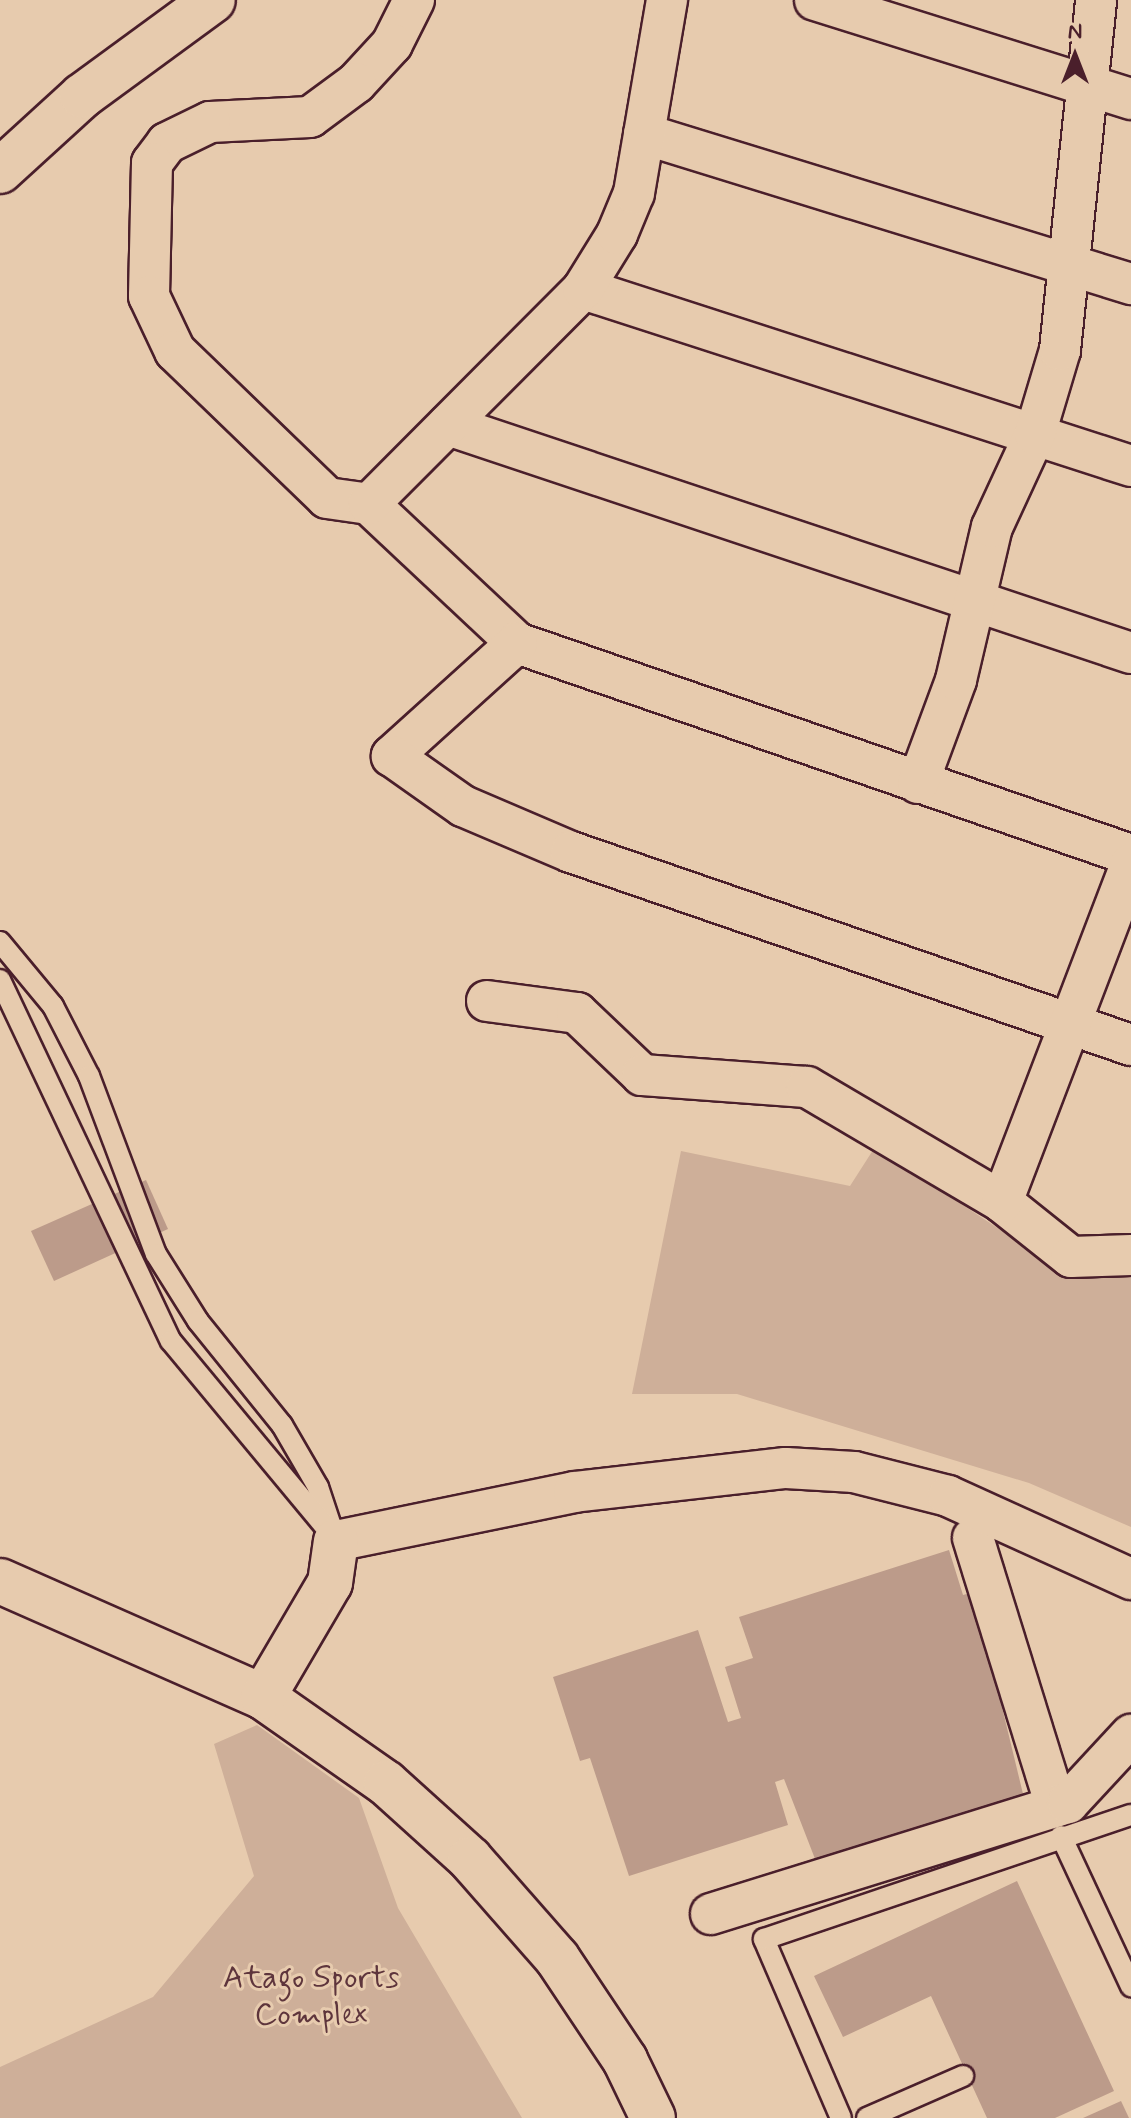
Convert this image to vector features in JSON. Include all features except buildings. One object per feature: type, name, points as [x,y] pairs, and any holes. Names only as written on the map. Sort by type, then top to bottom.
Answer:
[{"type":"main road","points":[[0,171],[82,96],[213,0]]},
{"type":"main road","points":[[263,1697],[330,1583],[336,1541]]},
{"type":"main road","points":[[0,1581],[263,1697],[386,1783],[470,1859],[557,1958],[625,2060],[653,2118]]},
{"type":"street","points":[[414,0],[392,44],[356,83],[310,117],[189,130],[167,143],[146,184],[149,296],[175,351],[327,498],[369,504],[517,643],[1131,855]]},
{"type":"street","points":[[369,504],[583,289],[634,193],[667,0]]},
{"type":"street","points":[[815,0],[1131,99]]},
{"type":"street","points":[[918,783],[956,680],[970,600],[992,527],[1035,434],[1060,350],[1096,0]]},
{"type":"street","points":[[644,134],[1069,262],[1131,284]]},
{"type":"street","points":[[583,289],[1131,466]]},
{"type":"street","points":[[448,425],[1131,653]]},
{"type":"street","points":[[517,643],[392,756],[463,806],[571,852],[1131,1045]]},
{"type":"street","points":[[1002,1202],[1131,864]]},
{"type":"street","points":[[487,1001],[577,1013],[642,1075],[807,1087],[1002,1202],[1071,1257],[1131,1255]]},
{"type":"street","points":[[336,1541],[574,1492],[786,1468],[854,1472],[948,1496],[1131,1579]]},
{"type":"street","points":[[973,1538],[1059,1821]]},
{"type":"street","points":[[711,1914],[1059,1821],[1131,1735]]},
{"type":"lane","points":[[0,942],[53,1006],[89,1076],[156,1254],[198,1321],[282,1425],[318,1487],[336,1541]]},
{"type":"lane","points":[[0,980],[171,1341],[255,1433],[336,1541]]},
{"type":"lane","points":[[841,2118],[764,1939],[1059,1821],[1131,1815]]},
{"type":"lane","points":[[1059,1821],[1131,1986]]},
{"type":"lane","points":[[867,2118],[963,2076]]},
{"type":"green space","points":[[875,1147],[1061,1270],[1080,1278],[1131,1273],[1131,1527],[1029,1483],[737,1394],[632,1394],[681,1151],[850,1186]]},
{"type":"green space","name":"Atago Sports Complex","points":[[257,1725],[359,1798],[398,1908],[522,2118],[0,2118],[0,2067],[153,1997],[254,1876],[214,1744]]}]
